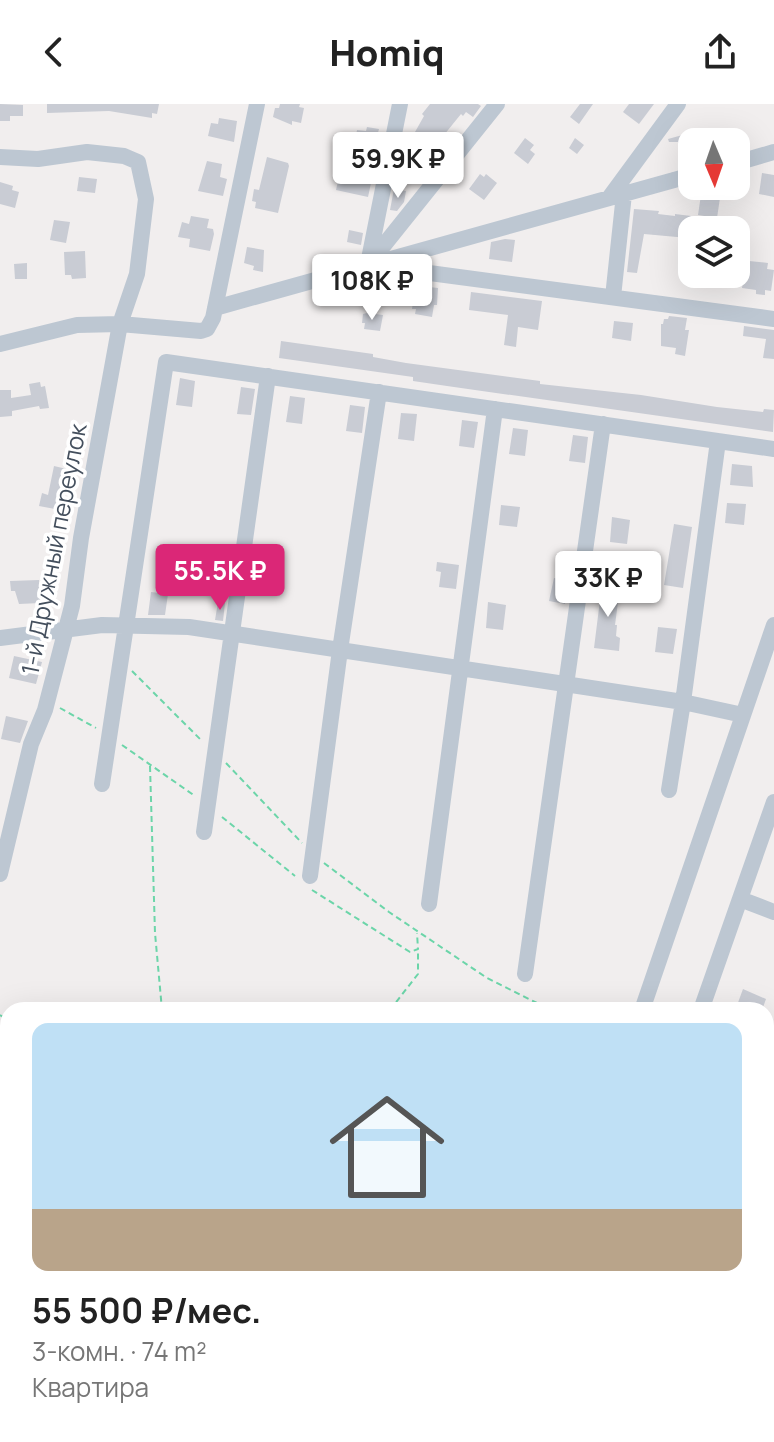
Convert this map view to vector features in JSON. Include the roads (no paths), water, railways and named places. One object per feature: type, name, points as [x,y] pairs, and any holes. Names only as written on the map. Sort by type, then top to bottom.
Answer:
[{"type":"street","points":[[0,344],[65,326],[120,324],[201,331],[211,325],[257,104]]},
{"type":"street","points":[[368,265],[400,104]]},
{"type":"street","points":[[368,265],[497,104]]},
{"type":"street","points":[[613,297],[616,196],[678,104]]},
{"type":"street","name":"1-й Дружный переулок","points":[[0,157],[38,159],[87,152],[124,156],[138,162],[146,199],[134,290],[120,324],[81,538],[72,606],[47,702],[31,744],[0,874]]},
{"type":"street","points":[[750,159],[774,152]]},
{"type":"street","points":[[215,308],[678,179]]},
{"type":"street","points":[[368,265],[774,319]]},
{"type":"street","points":[[102,784],[166,362],[774,449]]},
{"type":"street","points":[[204,832],[268,376]]},
{"type":"street","points":[[310,876],[379,392]]},
{"type":"street","points":[[429,904],[495,409]]},
{"type":"street","points":[[525,974],[603,424]]},
{"type":"street","points":[[669,790],[718,441]]},
{"type":"street","points":[[0,638],[65,628],[124,625],[189,627],[683,702],[743,715]]},
{"type":"street","points":[[645,1002],[774,625]]},
{"type":"street","points":[[704,1002],[774,802]]},
{"type":"street","points":[[740,899],[774,912]]}]
